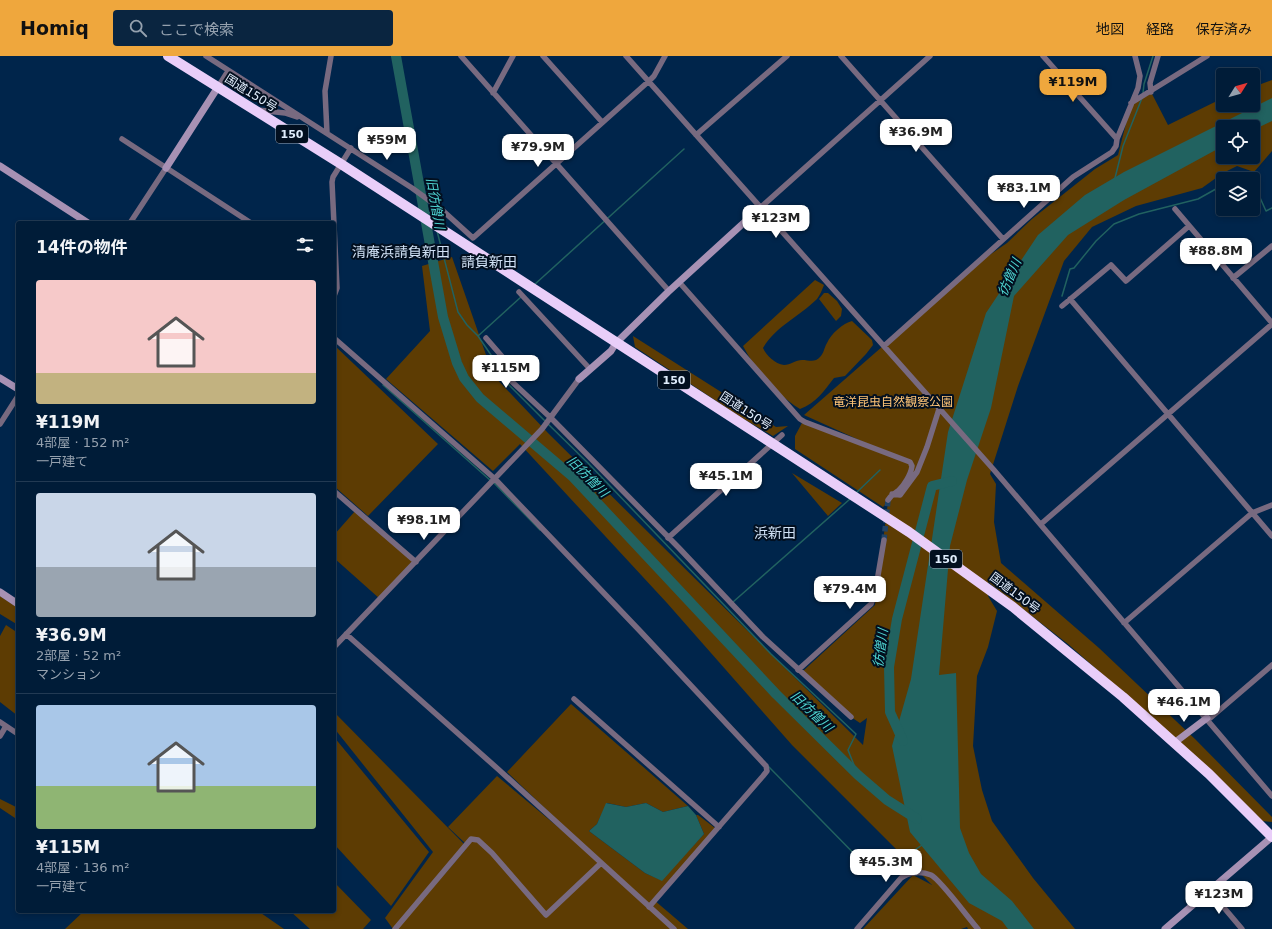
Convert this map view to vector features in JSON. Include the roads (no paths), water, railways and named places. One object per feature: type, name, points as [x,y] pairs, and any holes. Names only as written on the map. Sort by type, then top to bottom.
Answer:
[{"type":"highway","name":"国道150号","points":[[168,56],[341,164],[772,443],[909,532],[984,585],[1090,669],[1209,774],[1272,837]]},
{"type":"street","points":[[206,56],[352,148],[412,188],[428,199],[473,238],[654,76],[665,56]]},
{"type":"street","points":[[327,133],[325,91],[331,56]]},
{"type":"street","points":[[461,56],[669,291]]},
{"type":"street","points":[[493,93],[513,56]]},
{"type":"street","points":[[543,56],[602,122]]},
{"type":"street","points":[[626,56],[994,470],[1272,796]]},
{"type":"street","points":[[696,135],[787,56]]},
{"type":"street","points":[[841,56],[1003,239]]},
{"type":"street","points":[[336,644],[542,430],[552,419],[570,390],[579,379],[611,351],[616,343],[678,282],[930,56]]},
{"type":"street","points":[[1043,56],[1117,139]]},
{"type":"street","points":[[884,346],[1073,177],[1112,152],[1116,146],[1117,139],[1138,88],[1140,76],[1135,56]]},
{"type":"street","points":[[1149,93],[1150,83],[1158,56]]},
{"type":"street","points":[[1131,104],[1207,56]]},
{"type":"street","points":[[131,221],[228,71]]},
{"type":"street","points":[[252,109],[285,113],[308,121]]},
{"type":"street","points":[[122,139],[247,221]]},
{"type":"street","points":[[333,221],[333,177],[352,148]]},
{"type":"street","points":[[0,166],[85,221]]},
{"type":"street","points":[[1041,524],[1272,324],[1175,209]]},
{"type":"street","points":[[1062,306],[1111,265],[1126,281],[1189,226]]},
{"type":"street","points":[[1232,278],[1272,246]]},
{"type":"street","points":[[678,282],[800,419],[910,462],[912,466],[910,474],[898,491],[890,497],[900,495],[917,472],[927,448],[939,409]]},
{"type":"street","points":[[519,292],[590,369]]},
{"type":"street","points":[[1070,299],[1272,536]]},
{"type":"street","points":[[486,338],[506,361],[509,379],[552,419],[763,637],[851,717]]},
{"type":"street","points":[[336,340],[495,479],[766,766],[767,771],[763,776],[649,906]]},
{"type":"street","points":[[0,378],[16,388]]},
{"type":"street","points":[[0,424],[16,399]]},
{"type":"street","points":[[668,538],[782,435]]},
{"type":"street","points":[[336,493],[416,562]]},
{"type":"street","points":[[1124,623],[1252,512],[1272,505]]},
{"type":"street","points":[[798,670],[871,604],[875,593],[884,540]]},
{"type":"street","points":[[0,592],[16,603]]},
{"type":"street","points":[[346,634],[498,769],[600,864],[674,929]]},
{"type":"street","points":[[1174,743],[1207,719],[1272,665]]},
{"type":"street","points":[[574,699],[719,826]]},
{"type":"street","points":[[0,722],[16,733]]},
{"type":"street","points":[[0,736],[6,726]]},
{"type":"street","points":[[1165,929],[1272,837]]},
{"type":"street","points":[[395,929],[463,846],[471,839],[478,840],[492,853],[546,915],[600,864]]},
{"type":"street","points":[[857,929],[901,878],[915,873],[931,875],[978,929]]},
{"type":"street","points":[[1209,890],[1242,929]]},
{"type":"waterway","name":"旧彷僧川","points":[[396,56],[443,317],[457,363],[464,378],[480,398],[573,477],[776,694],[858,775],[887,800],[917,819]]},
{"type":"waterway","points":[[1143,93],[1144,84],[1153,56]]},
{"type":"waterway","points":[[1115,178],[1123,146],[1142,98]]},
{"type":"waterway","points":[[534,285],[684,149]]},
{"type":"waterway","points":[[1062,296],[1070,269],[1074,268],[1096,241],[1114,224],[1139,214],[1198,199],[1216,189]]},
{"type":"waterway","points":[[1260,198],[1266,211],[1272,208]]},
{"type":"waterway","points":[[423,208],[440,220],[439,224]]},
{"type":"waterway","points":[[437,231],[458,312],[467,325],[478,336],[502,371],[504,380],[545,421]]},
{"type":"waterway","points":[[478,336],[521,297]]},
{"type":"waterway","points":[[383,385],[491,481]]},
{"type":"waterway","points":[[548,424],[588,463],[771,654],[856,734],[848,750],[858,775]]},
{"type":"waterway","points":[[856,493],[880,470]]},
{"type":"waterway","name":"彷僧川","points":[[903,741],[890,712],[889,667],[897,619],[932,486],[952,481]]},
{"type":"waterway","points":[[494,483],[540,530]]},
{"type":"waterway","points":[[733,602],[850,499]]},
{"type":"waterway","points":[[768,766],[873,873],[884,871],[922,845]]},
{"type":"tunnel","points":[[884,540],[888,500]]},
{"type":"district","name":"清庵浜請負新田","points":[[401,252]]},
{"type":"district","name":"請負新田","points":[[489,262]]},
{"type":"district","name":"浜新田","points":[[775,533]]},
{"type":"park label","name":"竜洋昆虫自然観察公園","points":[[893,402]]}]
